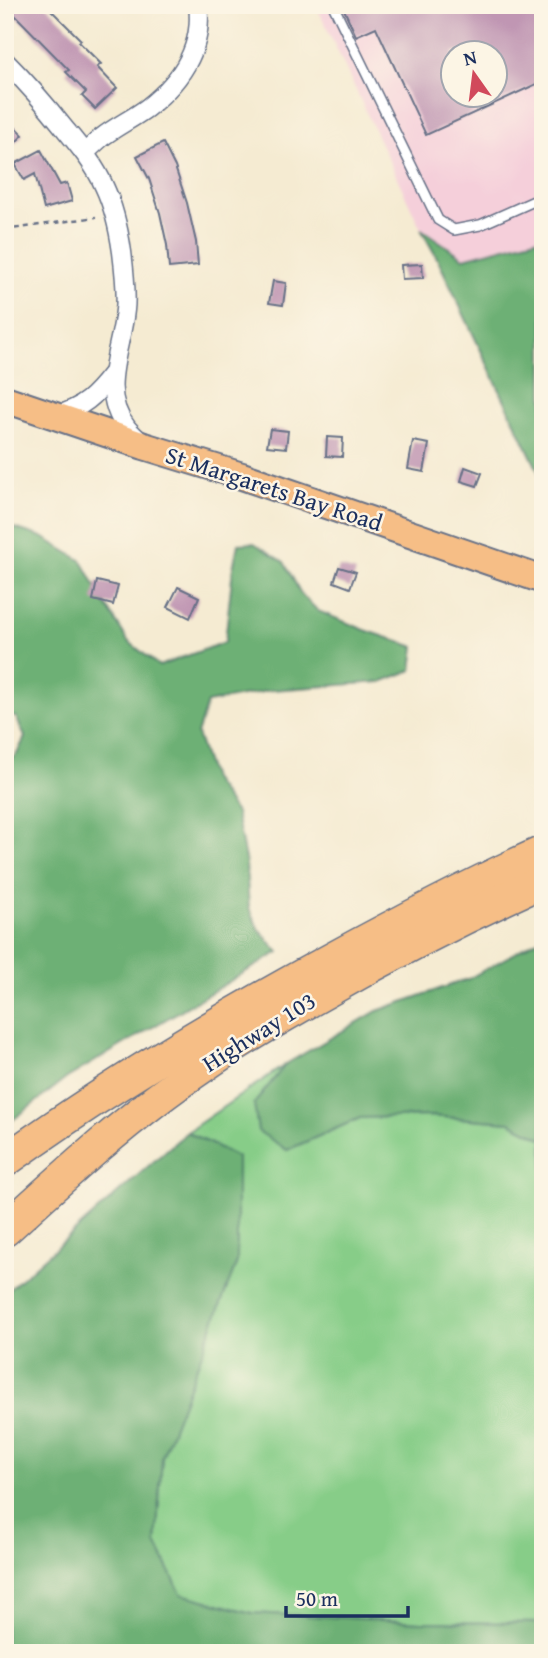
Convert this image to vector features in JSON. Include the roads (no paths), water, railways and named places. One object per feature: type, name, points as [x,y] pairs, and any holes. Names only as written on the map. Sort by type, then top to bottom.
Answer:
[{"type":"highway","name":"Highway 103","points":[[5,1161],[130,1077],[257,1000],[426,908],[543,852]]},
{"type":"highway","name":"Highway 103","points":[[5,1230],[109,1138],[201,1067],[272,1022],[360,972],[475,912],[543,881]]},
{"type":"main road","name":"St Margarets Bay Road","points":[[5,399],[242,476],[543,580]]},
{"type":"street","points":[[85,153],[100,139],[147,108],[186,68],[195,44],[199,20],[198,5]]},
{"type":"street","points":[[5,61],[34,89],[85,153],[104,186],[122,252],[126,307],[121,342],[112,373],[112,392],[126,427],[144,446]]},
{"type":"street","points":[[54,417],[71,412],[91,398],[112,373]]},
{"type":"lane","points":[[333,5],[438,220],[454,230],[480,225],[543,197]]}]
